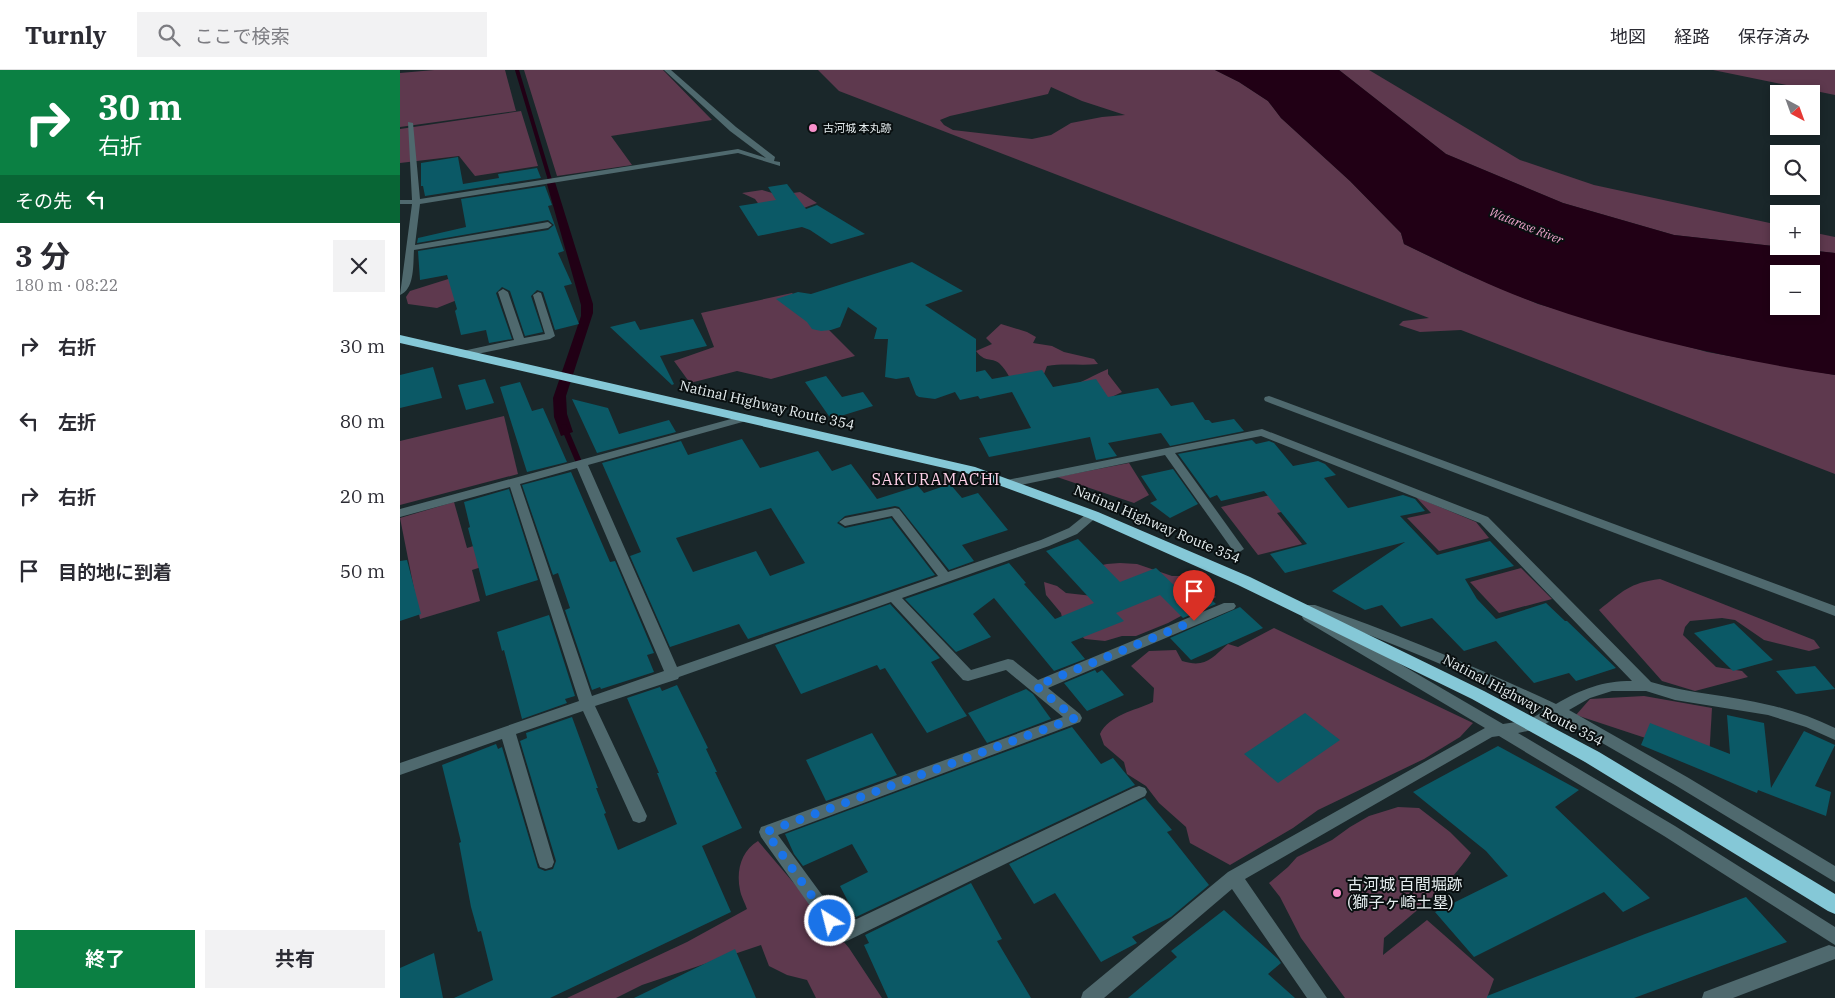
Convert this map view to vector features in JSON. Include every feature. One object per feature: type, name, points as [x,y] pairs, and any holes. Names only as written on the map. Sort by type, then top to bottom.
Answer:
[{"type":"highway","name":"Natinal Highway Route 354","points":[[400,339],[970,470],[1093,515],[1275,596],[1418,665],[1532,724],[1592,757],[1835,905]]},
{"type":"street","points":[[400,202],[416,202],[738,152],[778,164],[732,129],[667,70]]},
{"type":"street","points":[[400,292],[406,284],[412,248],[416,202],[410,123]]},
{"type":"street","points":[[412,248],[548,225]]},
{"type":"street","points":[[503,292],[520,342]]},
{"type":"street","points":[[462,354],[550,336],[538,295]]},
{"type":"street","points":[[1269,399],[1459,468],[1835,611]]},
{"type":"street","points":[[400,513],[742,418]]},
{"type":"street","points":[[1007,484],[1262,432],[1484,520],[1646,686]]},
{"type":"street","points":[[1168,451],[1238,548]]},
{"type":"street","points":[[581,463],[673,674]]},
{"type":"street","points":[[514,482],[588,704],[639,816]]},
{"type":"street","points":[[845,522],[895,512],[946,578]]},
{"type":"street","points":[[400,769],[1046,543],[1073,531],[1093,515]]},
{"type":"street","points":[[894,596],[968,676],[1008,664],[1075,718],[766,832],[841,936],[1139,792]]},
{"type":"street","points":[[1275,596],[1388,636],[1492,680],[1556,710],[1680,781],[1835,875]]},
{"type":"street","points":[[1275,596],[1374,658],[1499,729],[1682,839],[1832,945]]},
{"type":"street","points":[[1036,686],[1229,606]]},
{"type":"street","points":[[1090,998],[1234,877],[1489,732],[1532,724],[1585,694],[1612,686],[1646,686],[1675,694],[1768,710],[1811,723],[1835,734]]},
{"type":"street","points":[[508,732],[546,862]]},
{"type":"street","points":[[1234,877],[1318,998]]},
{"type":"street","points":[[1711,998],[1832,945]]},
{"type":"shaded area","points":[[434,70],[505,70],[516,111],[400,127],[400,73]]},
{"type":"shaded area","points":[[524,70],[663,70],[712,120],[611,136],[632,165],[557,176]]},
{"type":"shaded area","points":[[818,70],[1215,70],[1239,82],[1268,101],[1281,118],[1350,181],[1401,233],[1404,244],[1462,272],[1538,304],[1707,352],[1835,375],[1835,474],[1461,330],[1420,332],[1399,325],[1403,321],[1429,318],[839,91]],"holes":[[[1051,87],[1082,101],[1125,115],[1071,123],[1051,135],[1032,139],[953,130],[944,125],[940,120],[950,116],[1048,94]]]},
{"type":"shaded area","points":[[1339,70],[1369,70],[1520,160],[1594,185],[1770,223],[1770,246],[1674,235],[1563,203],[1446,154]]},
{"type":"shaded area","points":[[1713,70],[1835,70],[1835,95],[1820,92],[1820,85],[1786,85]]},
{"type":"shaded area","points":[[521,111],[538,166],[475,176],[459,156],[400,163],[400,129]]},
{"type":"shaded area","points":[[762,190],[779,195],[800,192],[817,203],[775,219],[769,219],[755,199],[742,193]]},
{"type":"shaded area","points":[[1820,234],[1835,237],[1835,253],[1820,251]]},
{"type":"shaded area","points":[[477,270],[467,296],[437,308],[408,304],[406,297],[410,291]]},
{"type":"shaded area","points":[[792,293],[855,356],[771,379],[737,371],[690,383],[674,361],[714,347],[701,313]]},
{"type":"shaded area","points":[[1001,324],[1027,332],[1036,337],[1033,343],[1052,346],[1064,352],[1094,359],[1098,364],[1047,366],[1044,374],[1050,385],[1046,387],[1054,392],[1108,369],[1108,374],[1122,392],[1093,406],[1059,398],[1022,405],[1003,367],[996,361],[982,357],[976,351],[992,344],[986,338]]},
{"type":"shaded area","points":[[504,416],[518,474],[400,505],[400,441]]},
{"type":"shaded area","points":[[1129,463],[1149,495],[1134,503],[1057,477]]},
{"type":"shaded area","points":[[1299,488],[1313,504],[1277,513],[1302,544],[1258,555],[1221,507]]},
{"type":"shaded area","points":[[1416,497],[1476,522],[1489,538],[1439,551],[1407,518],[1431,513]]},
{"type":"shaded area","points":[[454,502],[467,548],[519,532],[526,553],[472,570],[480,601],[420,619],[400,518]]},
{"type":"shaded area","points":[[1120,563],[1137,564],[1172,576],[1193,576],[1208,582],[1212,594],[1216,597],[1168,623],[1136,636],[1122,636],[1105,641],[1085,639],[1063,622],[1061,613],[1046,595],[1044,582],[1057,586],[1066,593],[1093,596],[1083,569]]},
{"type":"shaded area","points":[[1521,568],[1552,599],[1499,613],[1470,582]]},
{"type":"shaded area","points":[[1660,579],[1814,640],[1820,648],[1809,651],[1764,640],[1735,620],[1722,618],[1690,621],[1685,627],[1683,635],[1716,667],[1742,671],[1748,677],[1695,691],[1662,681],[1599,610],[1627,589],[1641,583]]},
{"type":"shaded area","points":[[1274,628],[1473,723],[1460,737],[1424,759],[1318,810],[1293,828],[1230,865],[1190,843],[1186,827],[1159,803],[1146,786],[1127,774],[1124,762],[1104,745],[1100,734],[1109,722],[1153,702],[1154,688],[1131,666],[1149,651],[1176,650],[1182,661],[1202,663],[1212,658],[1228,644],[1238,647]]},
{"type":"shaded area","points":[[1644,696],[1712,708],[1709,759],[1576,715],[1590,699]]},
{"type":"shaded area","points":[[1398,807],[1419,808],[1450,832],[1471,853],[1442,888],[1384,938],[1383,955],[1427,920],[1494,979],[1487,998],[1345,998],[1301,938],[1280,897],[1269,883],[1297,857],[1332,840],[1369,816]]},
{"type":"shaded area","points":[[758,841],[849,948],[882,998],[816,998],[807,980],[787,975],[769,966],[761,945],[642,985],[616,998],[567,998],[687,942],[747,909],[740,890],[739,869],[747,850]]},
{"type":"water","name":"Watarase River","points":[[1215,70],[1339,70],[1446,154],[1563,203],[1674,235],[1770,246],[1770,255],[1820,255],[1820,251],[1835,253],[1835,375],[1686,347],[1575,316],[1505,291],[1404,244],[1401,233],[1350,181],[1281,118],[1268,101],[1239,82]]},
{"type":"water","points":[[544,180],[555,182],[593,304],[593,313],[566,396],[567,414],[573,432],[561,436],[554,417],[553,398],[581,316],[581,305],[547,184]]},
{"type":"building","points":[[458,157],[463,184],[499,178],[498,174],[537,168],[541,178],[425,196],[423,186],[421,186],[421,163]]},
{"type":"building","points":[[787,184],[806,209],[817,205],[865,234],[831,244],[802,227],[758,236],[739,206],[776,200],[768,187]]},
{"type":"building","points":[[545,186],[552,205],[548,206],[564,251],[558,253],[572,284],[564,286],[579,324],[555,330],[543,292],[537,290],[531,296],[543,332],[525,336],[510,291],[502,287],[496,293],[512,339],[489,343],[486,330],[461,335],[455,311],[457,309],[447,275],[420,280],[418,251],[548,230],[554,225],[548,220],[417,243],[418,238],[466,227],[461,199]]},
{"type":"building","points":[[912,262],[963,291],[925,305],[976,339],[976,372],[985,370],[992,379],[1042,370],[1053,387],[1096,379],[1108,397],[1158,388],[1171,406],[1193,402],[1205,420],[1209,420],[1212,423],[1234,419],[1244,431],[1170,446],[1161,433],[1108,443],[1117,456],[1096,460],[1090,437],[989,457],[979,438],[1031,428],[1012,392],[980,399],[978,396],[960,400],[955,392],[935,399],[919,397],[916,395],[909,377],[896,379],[885,377],[888,339],[874,339],[877,328],[848,307],[840,327],[821,331],[812,329],[807,322],[776,299],[798,292],[811,294]]},
{"type":"building","points":[[693,319],[707,346],[660,356],[674,384],[672,385],[610,327],[635,321],[640,330]]},
{"type":"building","points":[[433,367],[442,398],[400,408],[400,375]]},
{"type":"building","points":[[826,376],[842,397],[863,392],[873,406],[831,419],[805,382]]},
{"type":"building","points":[[485,379],[494,403],[466,410],[458,385]]},
{"type":"building","points":[[520,382],[532,411],[543,408],[567,462],[527,472],[500,387]]},
{"type":"building","points":[[572,399],[608,408],[619,434],[669,420],[676,432],[597,453]]},
{"type":"building","points":[[742,439],[760,468],[818,451],[832,471],[851,464],[877,499],[918,486],[924,493],[950,484],[962,498],[978,493],[1008,530],[962,545],[974,561],[949,570],[899,507],[895,506],[845,516],[837,523],[845,528],[891,518],[935,575],[748,639],[739,624],[670,647],[630,556],[641,552],[602,463],[681,441],[688,455]],"holes":[[[771,508],[805,563],[770,576],[756,551],[693,572],[676,538]]]},
{"type":"building","points":[[1252,440],[1256,444],[1269,441],[1274,443],[1293,466],[1318,461],[1325,464],[1336,475],[1324,478],[1348,508],[1403,495],[1415,499],[1425,511],[1400,516],[1437,555],[1490,541],[1514,566],[1465,579],[1477,599],[1496,619],[1546,603],[1616,668],[1576,681],[1569,673],[1534,683],[1496,641],[1464,651],[1432,618],[1401,627],[1382,605],[1365,610],[1332,591],[1405,542],[1285,573],[1270,554],[1307,544],[1264,491],[1221,501],[1217,495],[1210,498],[1178,454]]},
{"type":"building","points":[[1173,469],[1198,504],[1170,518],[1150,503],[1157,500],[1141,476]]},
{"type":"building","points":[[571,472],[610,562],[615,561],[654,653],[647,655],[654,672],[601,689],[600,687],[592,690],[565,610],[570,608],[558,573],[553,575],[522,485]]},
{"type":"building","points":[[509,489],[538,580],[486,596],[468,528],[470,527],[464,502]]},
{"type":"building","points":[[1078,539],[1120,582],[1156,568],[1179,590],[1194,584],[1216,604],[1183,618],[1160,595],[1116,613],[1124,621],[1071,642],[1085,659],[1054,671],[994,598],[973,614],[991,637],[956,652],[905,599],[1009,563],[1026,583],[1024,584],[1055,619],[1094,603],[1046,551]]},
{"type":"building","points":[[407,560],[421,614],[400,621],[400,561]]},
{"type":"building","points":[[890,604],[940,658],[931,662],[967,716],[927,733],[885,668],[880,670],[877,665],[801,694],[775,645]]},
{"type":"building","points":[[1240,607],[1263,628],[1191,660],[1170,638]]},
{"type":"building","points":[[549,615],[575,696],[565,699],[567,703],[522,719],[504,650],[502,651],[497,632]]},
{"type":"building","points":[[1734,623],[1773,660],[1733,671],[1694,633]]},
{"type":"building","points":[[1815,666],[1835,689],[1796,694],[1776,671]]},
{"type":"building","points":[[1095,670],[1097,673],[1102,670],[1124,695],[1087,711],[1064,683]]},
{"type":"building","points":[[677,685],[708,748],[706,749],[717,772],[715,772],[742,828],[702,846],[731,912],[550,998],[454,998],[493,980],[481,931],[478,932],[471,907],[459,843],[461,842],[442,765],[496,744],[498,749],[502,747],[538,868],[545,871],[553,869],[556,861],[520,741],[527,738],[526,733],[572,717],[618,850],[677,824],[657,773],[659,773],[627,698],[660,687],[662,691]]},
{"type":"building","points":[[1026,689],[1033,694],[1051,719],[987,743],[968,713]]},
{"type":"building","points":[[1305,713],[1340,740],[1278,783],[1244,754]]},
{"type":"building","points":[[1727,715],[1764,723],[1771,788],[1804,731],[1835,745],[1815,786],[1831,792],[1826,816],[1758,790],[1757,793],[1641,745],[1650,723],[1730,754]]},
{"type":"building","points":[[1072,727],[1101,764],[1113,758],[1135,785],[856,917],[840,886],[868,872],[852,844],[803,866],[794,854],[785,834]]},
{"type":"building","points":[[872,733],[897,775],[826,801],[806,760]]},
{"type":"building","points":[[1498,746],[1579,790],[1555,807],[1650,898],[1623,912],[1604,892],[1474,957],[1435,912],[1508,876],[1486,851],[1413,792]]},
{"type":"building","points":[[1145,798],[1172,830],[1167,832],[1209,885],[1171,917],[1132,937],[1137,943],[1101,962],[1055,893],[1034,904],[1009,864]]},
{"type":"building","points":[[971,883],[1002,939],[997,941],[1031,998],[888,998],[864,945],[869,943],[865,935]]},
{"type":"building","points":[[1746,897],[1787,942],[1634,998],[1487,998],[1487,996],[1645,934]]},
{"type":"building","points":[[1224,910],[1278,959],[1281,963],[1268,974],[1295,998],[1128,998],[1177,957],[1171,951]]},
{"type":"building","points":[[735,949],[756,998],[634,998]]},
{"type":"building","points":[[434,953],[443,998],[400,998],[400,968]]},
{"type":"waterway","points":[[517,70],[550,180]]},
{"type":"waterway","points":[[564,427],[578,460]]},
{"type":"place","name":"古河城 本丸跡","points":[[813,128]]},
{"type":"place","name":"古河城 百間堀跡 (獅子ヶ崎土塁)","points":[[1337,893]]},
{"type":"district","name":"SAKURAMACHI","points":[[936,479]]},
{"type":"route","points":[[830,921],[766,832],[1075,718],[1036,686],[1194,621]]}]
